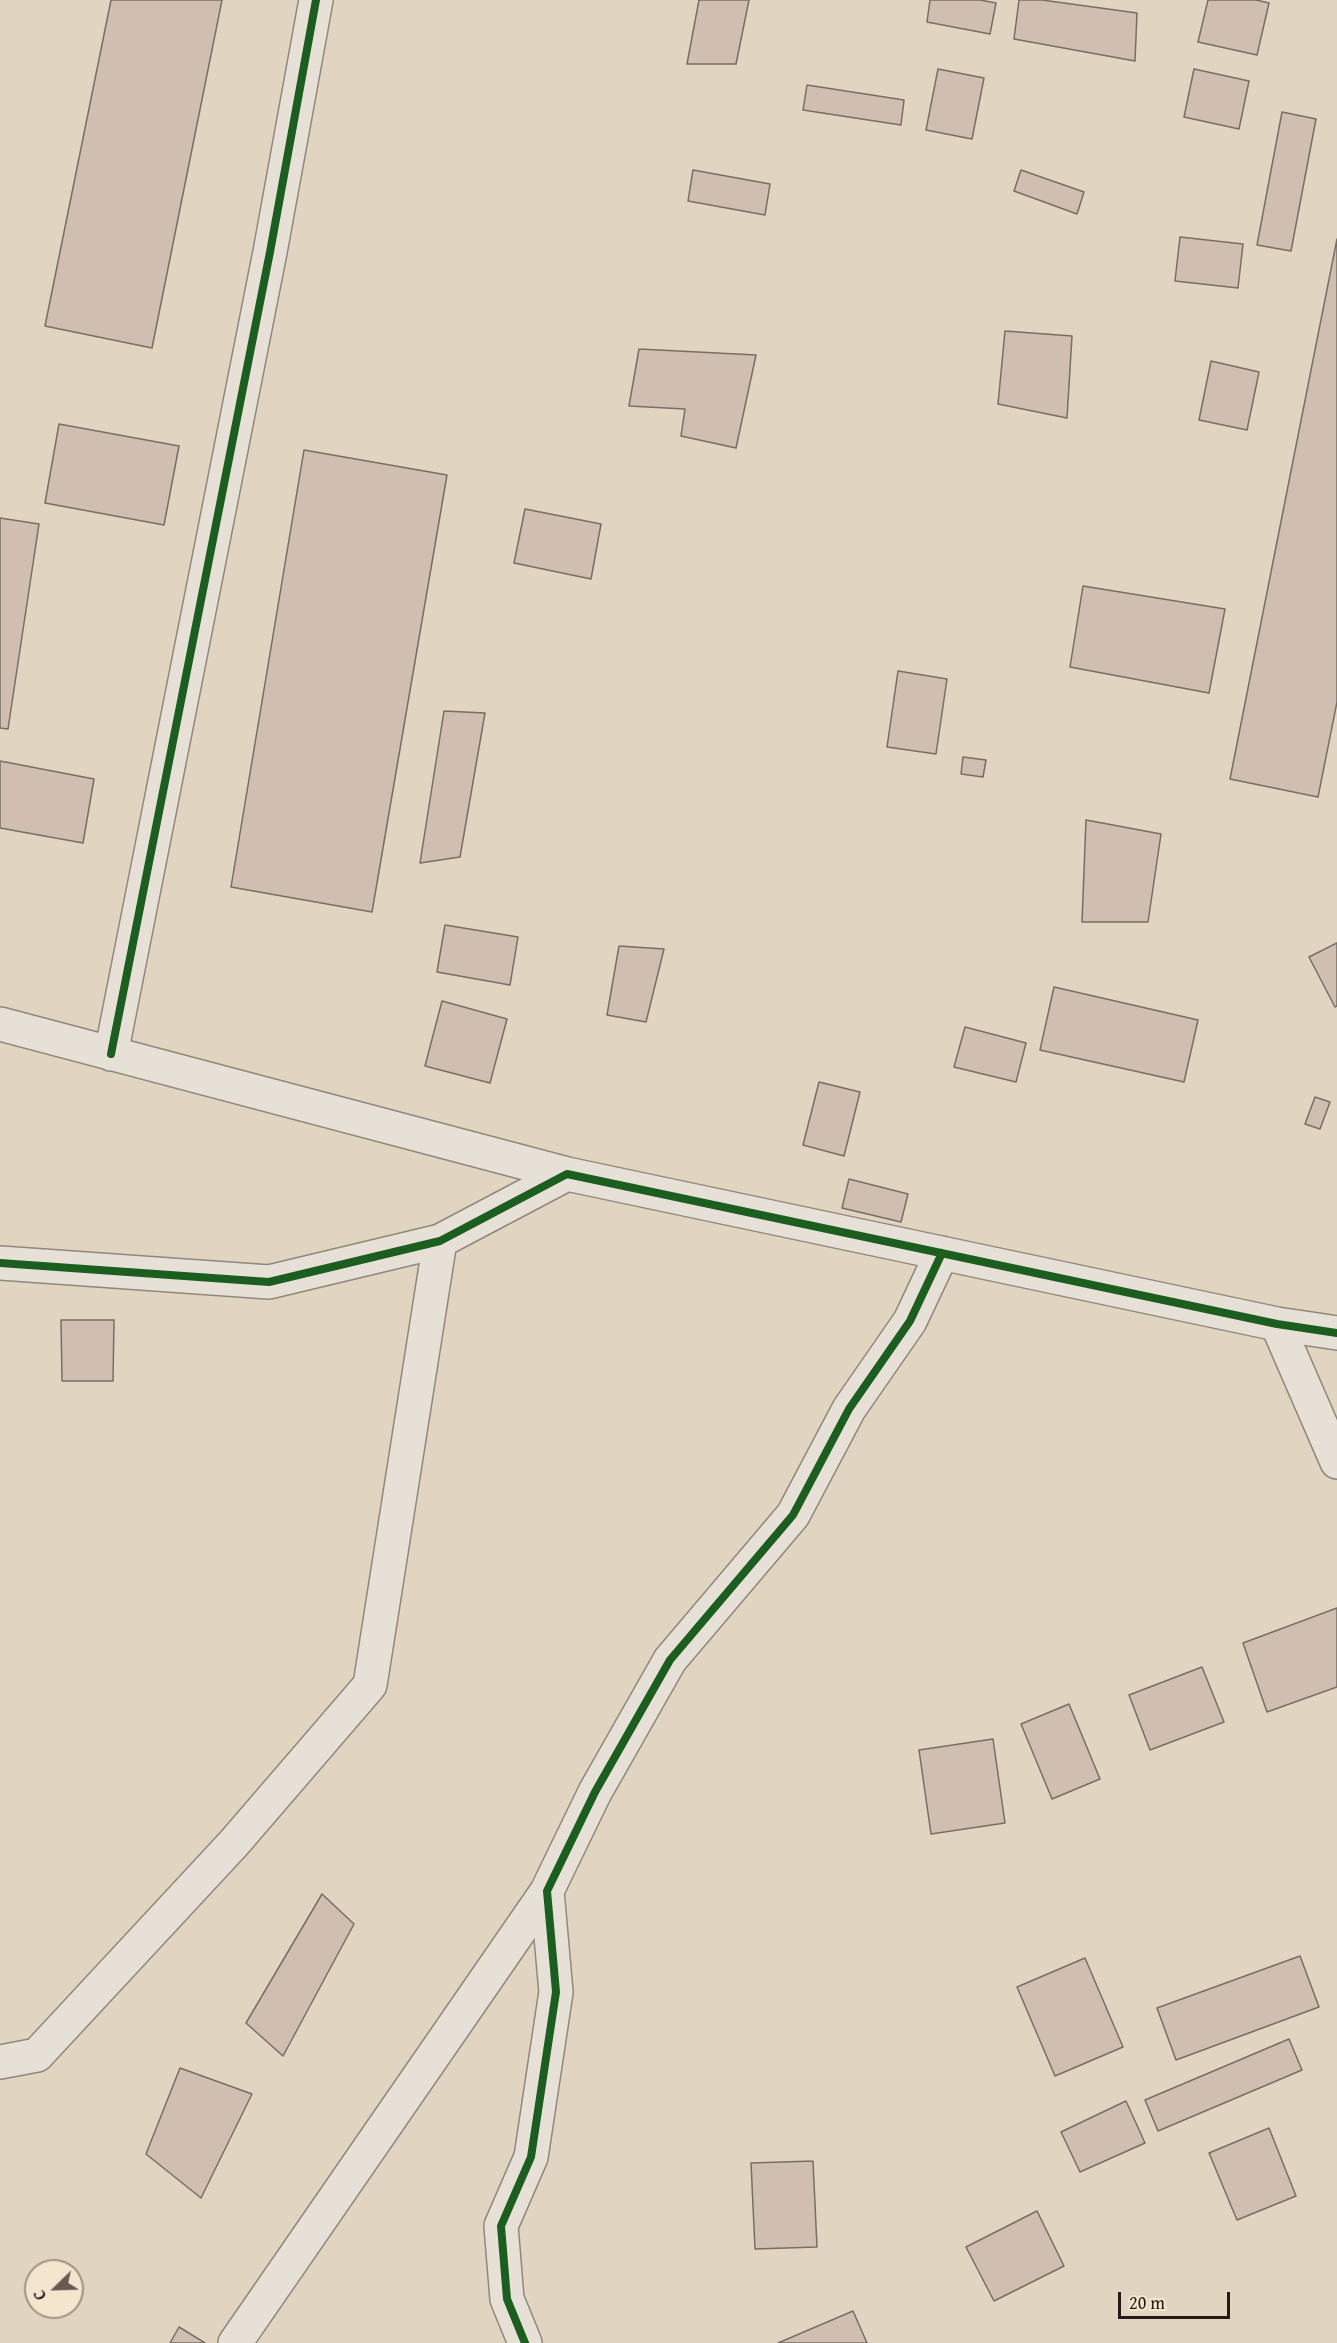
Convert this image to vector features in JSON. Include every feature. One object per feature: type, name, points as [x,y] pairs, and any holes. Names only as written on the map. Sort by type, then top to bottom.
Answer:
[{"type":"street","points":[[111,1054],[268,263],[316,0]]},
{"type":"street","points":[[0,1024],[567,1174],[1277,1324],[1337,1333]]},
{"type":"street","points":[[0,1263],[268,1282],[440,1241],[567,1174]]},
{"type":"street","points":[[0,2062],[37,2055],[234,1843],[370,1685],[440,1241]]},
{"type":"street","points":[[235,2343],[547,1891],[595,1792],[670,1660],[793,1515],[849,1409],[910,1321],[942,1253]]},
{"type":"street","points":[[1277,1324],[1337,1462]]},
{"type":"street","points":[[525,2343],[507,2299],[501,2226],[531,2157],[556,1992],[547,1891]]},
{"type":"building","points":[[111,0],[222,0],[152,348],[45,326]]},
{"type":"building","points":[[699,0],[749,0],[736,64],[687,64]]},
{"type":"building","points":[[930,0],[980,0],[996,3],[990,34],[927,22]]},
{"type":"building","points":[[1019,0],[1042,0],[1137,13],[1135,61],[1014,39]]},
{"type":"building","points":[[1208,0],[1256,0],[1269,3],[1257,55],[1198,42]]},
{"type":"building","points":[[938,69],[984,78],[972,139],[926,130]]},
{"type":"building","points":[[1194,69],[1249,81],[1239,129],[1184,117]]},
{"type":"building","points":[[807,85],[904,100],[901,125],[803,110]]},
{"type":"building","points":[[1282,112],[1316,119],[1291,251],[1257,245]]},
{"type":"building","points":[[693,170],[770,184],[765,215],[688,201]]},
{"type":"building","points":[[1021,170],[1084,192],[1077,214],[1014,191]]},
{"type":"building","points":[[1180,237],[1243,244],[1238,288],[1175,281]]},
{"type":"building","points":[[1337,239],[1337,702],[1318,797],[1230,779]]},
{"type":"building","points":[[1005,331],[1072,336],[1067,418],[998,404]]},
{"type":"building","points":[[639,349],[756,355],[736,448],[681,436],[685,409],[629,406]]},
{"type":"building","points":[[1211,361],[1259,372],[1247,430],[1199,420]]},
{"type":"building","points":[[59,424],[179,446],[164,525],[45,503]]},
{"type":"building","points":[[304,450],[447,475],[372,912],[231,887]]},
{"type":"building","points":[[525,509],[601,524],[591,579],[514,563]]},
{"type":"building","points":[[0,518],[39,524],[8,729],[0,728]]},
{"type":"building","points":[[1083,586],[1225,609],[1209,693],[1070,667]]},
{"type":"building","points":[[898,671],[947,679],[936,754],[887,747]]},
{"type":"building","points":[[444,711],[485,713],[460,857],[420,863]]},
{"type":"building","points":[[963,757],[986,760],[983,777],[961,774]]},
{"type":"building","points":[[0,761],[94,779],[83,843],[0,828]]},
{"type":"building","points":[[1086,820],[1161,834],[1148,922],[1082,922]]},
{"type":"building","points":[[445,925],[518,937],[510,985],[437,972]]},
{"type":"building","points":[[1337,943],[1337,1006],[1335,1007],[1309,957]]},
{"type":"building","points":[[619,946],[664,949],[646,1022],[607,1015]]},
{"type":"building","points":[[1054,987],[1198,1020],[1184,1082],[1040,1050]]},
{"type":"building","points":[[442,1001],[507,1019],[490,1083],[425,1066]]},
{"type":"building","points":[[965,1027],[1026,1043],[1016,1082],[954,1067]]},
{"type":"building","points":[[819,1082],[860,1092],[844,1156],[803,1145]]},
{"type":"building","points":[[1315,1097],[1330,1102],[1320,1129],[1305,1124]]},
{"type":"building","points":[[849,1179],[908,1194],[901,1222],[842,1208]]},
{"type":"building","points":[[61,1320],[114,1320],[113,1381],[62,1381]]},
{"type":"building","points":[[1337,1608],[1337,1687],[1267,1712],[1243,1643]]},
{"type":"building","points":[[1202,1667],[1224,1722],[1150,1750],[1129,1695]]},
{"type":"building","points":[[1069,1704],[1100,1779],[1052,1799],[1021,1724]]},
{"type":"building","points":[[993,1739],[1005,1823],[931,1834],[919,1750]]},
{"type":"building","points":[[322,1894],[354,1924],[283,2056],[246,2023]]},
{"type":"building","points":[[1300,1956],[1319,2007],[1176,2060],[1157,2008]]},
{"type":"building","points":[[1085,1958],[1123,2047],[1055,2076],[1017,1987]]},
{"type":"building","points":[[1289,2039],[1302,2070],[1158,2131],[1145,2100]]},
{"type":"building","points":[[180,2068],[252,2094],[201,2198],[146,2154]]},
{"type":"building","points":[[1126,2101],[1145,2143],[1080,2172],[1061,2132]]},
{"type":"building","points":[[1269,2128],[1296,2196],[1237,2220],[1209,2153]]},
{"type":"building","points":[[813,2161],[817,2247],[755,2249],[751,2163]]},
{"type":"building","points":[[1037,2211],[1064,2266],[994,2301],[966,2247]]},
{"type":"building","points":[[853,2311],[867,2343],[778,2343]]},
{"type":"building","points":[[179,2327],[205,2343],[170,2343]]},
{"type":"cycle path","points":[[111,1054],[270,252],[316,0]]},
{"type":"cycle path","points":[[0,1263],[269,1282],[440,1241],[567,1174],[1277,1324],[1337,1333]]},
{"type":"cycle path","points":[[525,2343],[507,2299],[501,2226],[531,2157],[556,1992],[547,1891],[595,1792],[670,1660],[793,1515],[849,1409],[910,1321],[942,1253]]}]
